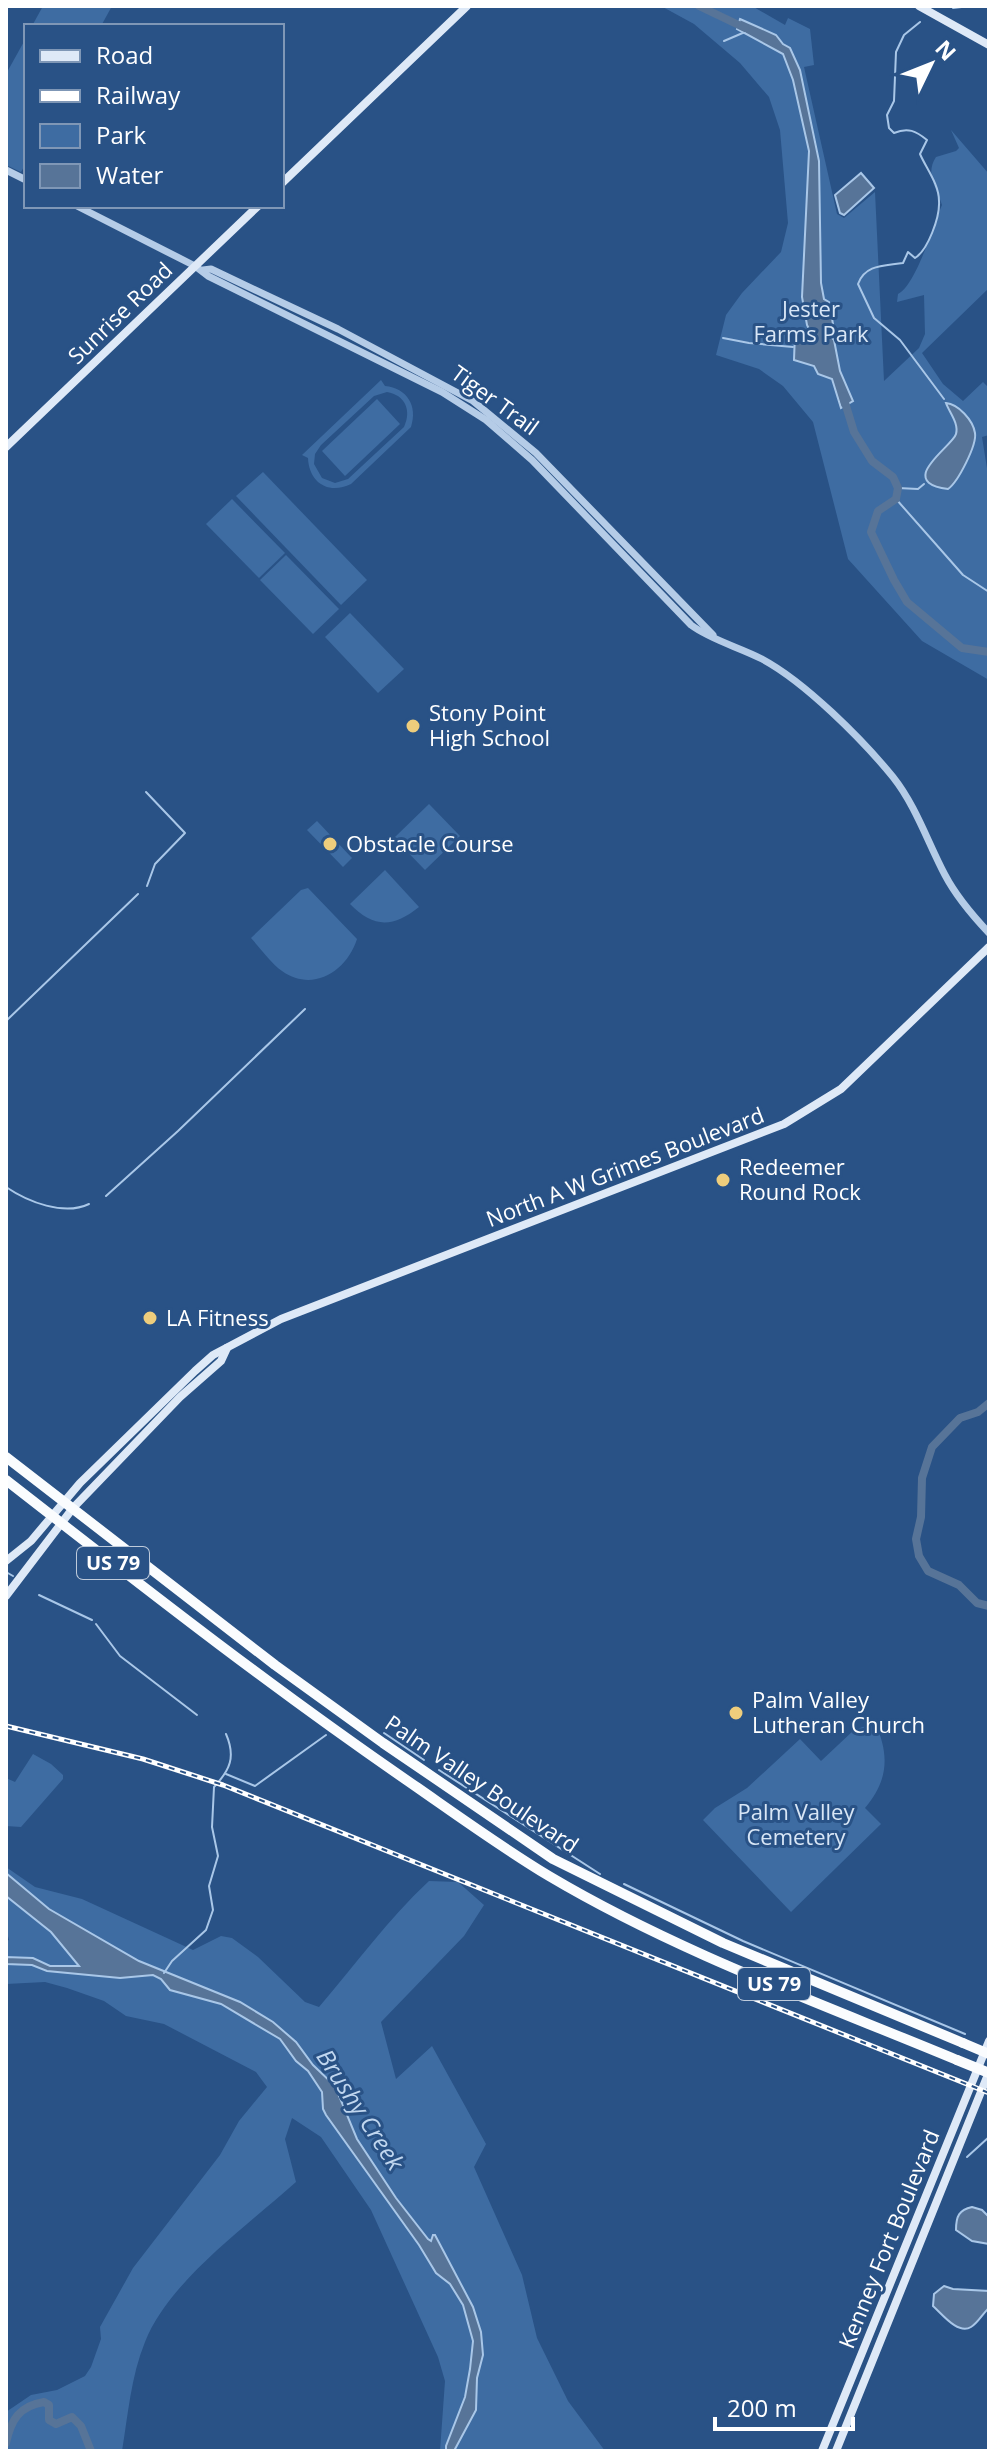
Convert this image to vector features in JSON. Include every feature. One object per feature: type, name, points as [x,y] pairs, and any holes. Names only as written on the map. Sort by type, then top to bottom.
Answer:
[{"type":"highway","name":"Palm Valley Boulevard","points":[[6,1457],[293,1679],[553,1859],[713,1939],[989,2054]]},
{"type":"highway","name":"Palm Valley Boulevard","points":[[6,1480],[267,1682],[549,1876],[697,1952],[989,2072]]},
{"type":"highway","points":[[248,1667],[265,1670],[275,1665]]},
{"type":"highway","points":[[267,1682],[276,1676],[293,1679]]},
{"type":"main road","points":[[284,181],[467,6]]},
{"type":"main road","points":[[919,6],[989,45]]},
{"type":"main road","name":"Sunrise Road","points":[[6,447],[199,268],[256,208]]},
{"type":"main road","name":"North A W Grimes Boulevard","points":[[69,1504],[96,1466],[213,1355],[281,1319],[784,1124],[841,1089],[989,947]]},
{"type":"main road","name":"North A W Grimes Boulevard","points":[[69,1504],[221,1361],[227,1348]]},
{"type":"main road","points":[[132,1446],[135,1435],[166,1399]]},
{"type":"main road","points":[[6,1561],[56,1519],[69,1504]]},
{"type":"main road","points":[[6,1596],[22,1578],[56,1519]]},
{"type":"main road","name":"Kenney Fort Boulevard","points":[[822,2451],[989,2041]]},
{"type":"main road","name":"Kenney Fort Boulevard","points":[[836,2451],[989,2072]]},
{"type":"street","points":[[6,170],[24,179]]},
{"type":"street","name":"Tiger Trail","points":[[81,208],[199,268],[208,276],[442,392],[486,420],[532,460],[679,614],[703,634],[713,635],[763,659],[801,684],[887,770],[910,802],[949,882],[989,933]]},
{"type":"green space","points":[[43,6],[112,6],[102,24],[33,24]]},
{"type":"green space","name":"Jester Farms Park","points":[[661,6],[752,6],[785,25],[788,18],[810,29],[814,65],[804,67],[837,214],[844,218],[875,192],[884,381],[919,348],[925,334],[924,295],[897,302],[898,294],[917,267],[942,205],[931,169],[936,157],[959,148],[951,130],[989,174],[989,288],[922,353],[943,384],[963,401],[983,382],[989,388],[989,435],[982,437],[989,481],[989,680],[922,641],[848,559],[813,422],[783,386],[759,369],[716,355],[726,315],[742,293],[781,252],[788,223],[780,130],[769,97],[740,63],[694,24]]},
{"type":"green space","points":[[24,42],[24,167],[21,172],[6,165],[6,74]]},
{"type":"green space","points":[[381,380],[385,386],[405,394],[412,405],[411,427],[351,484],[335,488],[322,484],[312,474],[308,458],[302,455]],"holes":[[[387,392],[402,400],[407,409],[404,427],[348,479],[335,483],[322,478],[314,464],[315,454],[321,445],[374,396]]]},
{"type":"green space","points":[[377,399],[400,424],[345,476],[322,451]]},
{"type":"green space","points":[[263,472],[367,580],[341,605],[236,496]]},
{"type":"green space","points":[[232,499],[285,553],[259,578],[206,524]]},
{"type":"green space","points":[[286,555],[339,609],[313,634],[260,580]]},
{"type":"green space","points":[[350,613],[404,669],[378,693],[325,637]]},
{"type":"green space","points":[[429,804],[460,836],[425,870],[394,838]]},
{"type":"green space","name":"Obstacle Course","points":[[317,821],[352,858],[343,867],[307,830]]},
{"type":"green space","points":[[385,870],[419,907],[392,922],[367,918],[350,904]]},
{"type":"green space","points":[[308,888],[357,939],[337,969],[317,979],[305,980],[282,971],[251,938],[301,890]]},
{"type":"green space","name":"Palm Valley Cemetery","points":[[875,1723],[883,1746],[884,1767],[878,1788],[865,1808],[881,1824],[791,1912],[703,1820],[715,1808],[747,1788],[800,1739],[821,1761],[854,1730]]},
{"type":"green space","points":[[33,1754],[51,1764],[63,1775],[63,1779],[21,1827],[6,1826],[6,1778],[15,1782]]},
{"type":"green space","points":[[6,1867],[35,1887],[82,1899],[193,1950],[221,1936],[232,1938],[258,1957],[305,2002],[319,2007],[386,1926],[429,1881],[458,1882],[484,1905],[464,1936],[381,2022],[396,2079],[432,2046],[486,2144],[474,2167],[522,2275],[537,2338],[568,2401],[605,2451],[440,2451],[445,2381],[438,2357],[371,2210],[321,2137],[292,2118],[285,2139],[296,2182],[190,2276],[156,2319],[136,2368],[122,2451],[6,2451],[6,2412],[31,2395],[57,2390],[85,2376],[101,2339],[100,2327],[133,2268],[220,2155],[239,2121],[267,2087],[256,2072],[164,2024],[126,2016],[104,2001],[45,1982],[6,1984],[6,1941],[9,1940],[6,1928]]},
{"type":"water","points":[[740,19],[776,35],[790,48],[800,70],[819,161],[821,283],[824,299],[829,302],[833,324],[831,337],[840,371],[853,401],[841,408],[832,379],[818,374],[814,366],[794,360],[795,333],[811,333],[802,297],[809,151],[793,80],[783,54],[737,29]]},
{"type":"water","points":[[861,173],[874,188],[844,215],[840,213],[835,195]]},
{"type":"water","points":[[946,403],[964,414],[975,433],[966,463],[948,489],[933,485],[926,479],[931,463],[956,434],[955,422]]},
{"type":"water","points":[[6,1873],[49,1909],[139,1961],[240,2002],[273,2022],[296,2042],[313,2065],[335,2086],[357,2139],[428,2239],[431,2241],[435,2235],[473,2307],[481,2332],[483,2355],[477,2378],[476,2410],[454,2451],[446,2451],[446,2446],[465,2397],[473,2341],[463,2305],[450,2284],[436,2273],[326,2115],[322,2092],[308,2071],[296,2061],[280,2039],[221,2004],[170,1990],[153,1975],[120,1978],[6,1964],[6,1957],[33,1958],[50,1966],[79,1966],[51,1932],[6,1896]]},
{"type":"water","points":[[972,2207],[982,2210],[989,2217],[989,2244],[972,2241],[956,2230],[959,2214]]},
{"type":"water","points":[[944,2286],[989,2291],[989,2308],[971,2327],[956,2326],[933,2306],[934,2294]]},
{"type":"waterway","points":[[699,6],[745,28]]},
{"type":"waterway","points":[[953,8],[970,6]]},
{"type":"waterway","points":[[920,22],[904,35],[896,52],[894,101],[887,115],[889,128],[894,133],[912,131],[927,140],[920,154],[937,188],[938,216],[929,241],[920,254],[915,258],[908,252],[903,263],[871,269],[858,284],[874,318],[900,340],[944,399]]},
{"type":"waterway","points":[[724,41],[745,32]]},
{"type":"waterway","points":[[723,338],[793,347]]},
{"type":"waterway","points":[[843,396],[854,432],[872,461],[893,477],[898,488],[896,499],[878,511],[871,532],[894,580],[907,602],[962,648],[989,652]]},
{"type":"waterway","points":[[898,488],[918,489],[924,484]]},
{"type":"waterway","points":[[896,499],[963,575],[989,592]]},
{"type":"waterway","points":[[146,792],[185,833],[155,864],[147,886]]},
{"type":"waterway","points":[[6,1021],[138,894]]},
{"type":"waterway","points":[[106,1196],[305,1009]]},
{"type":"waterway","points":[[6,1187],[46,1206],[69,1209],[89,1204]]},
{"type":"waterway","points":[[989,1403],[978,1412],[960,1418],[932,1447],[922,1478],[921,1517],[916,1539],[919,1556],[928,1571],[959,1585],[977,1603],[989,1606]]},
{"type":"waterway","points":[[6,1572],[13,1576]]},
{"type":"waterway","points":[[39,1595],[92,1620]]},
{"type":"waterway","points":[[96,1624],[120,1656],[197,1715]]},
{"type":"waterway","points":[[384,1733],[424,1760]]},
{"type":"waterway","points":[[164,1973],[172,1961],[206,1930],[213,1910],[209,1886],[218,1856],[212,1827],[214,1787],[230,1763],[231,1750],[226,1734]]},
{"type":"waterway","points":[[226,1774],[255,1786],[326,1735]]},
{"type":"waterway","points":[[439,1770],[600,1874]]},
{"type":"waterway","points":[[624,1884],[743,1941],[965,2034]]},
{"type":"waterway","points":[[967,2157],[989,2137]]},
{"type":"waterway","points":[[6,2443],[18,2415],[28,2407],[44,2402],[49,2405],[49,2420],[56,2424],[72,2417],[81,2426],[91,2451]]},
{"type":"railway","points":[[6,1726],[143,1759],[223,1785],[989,2093]]},
{"type":"place","name":"Stony Point High School","points":[[413,726]]},
{"type":"place","name":"Obstacle Course","points":[[330,844]]},
{"type":"place","name":"Redeemer Round Rock","points":[[723,1180]]},
{"type":"place","name":"LA Fitness","points":[[150,1318]]},
{"type":"place","name":"Palm Valley Lutheran Church","points":[[736,1713]]},
{"type":"water label","name":"Brushy Creek","points":[[360,2110]]}]
